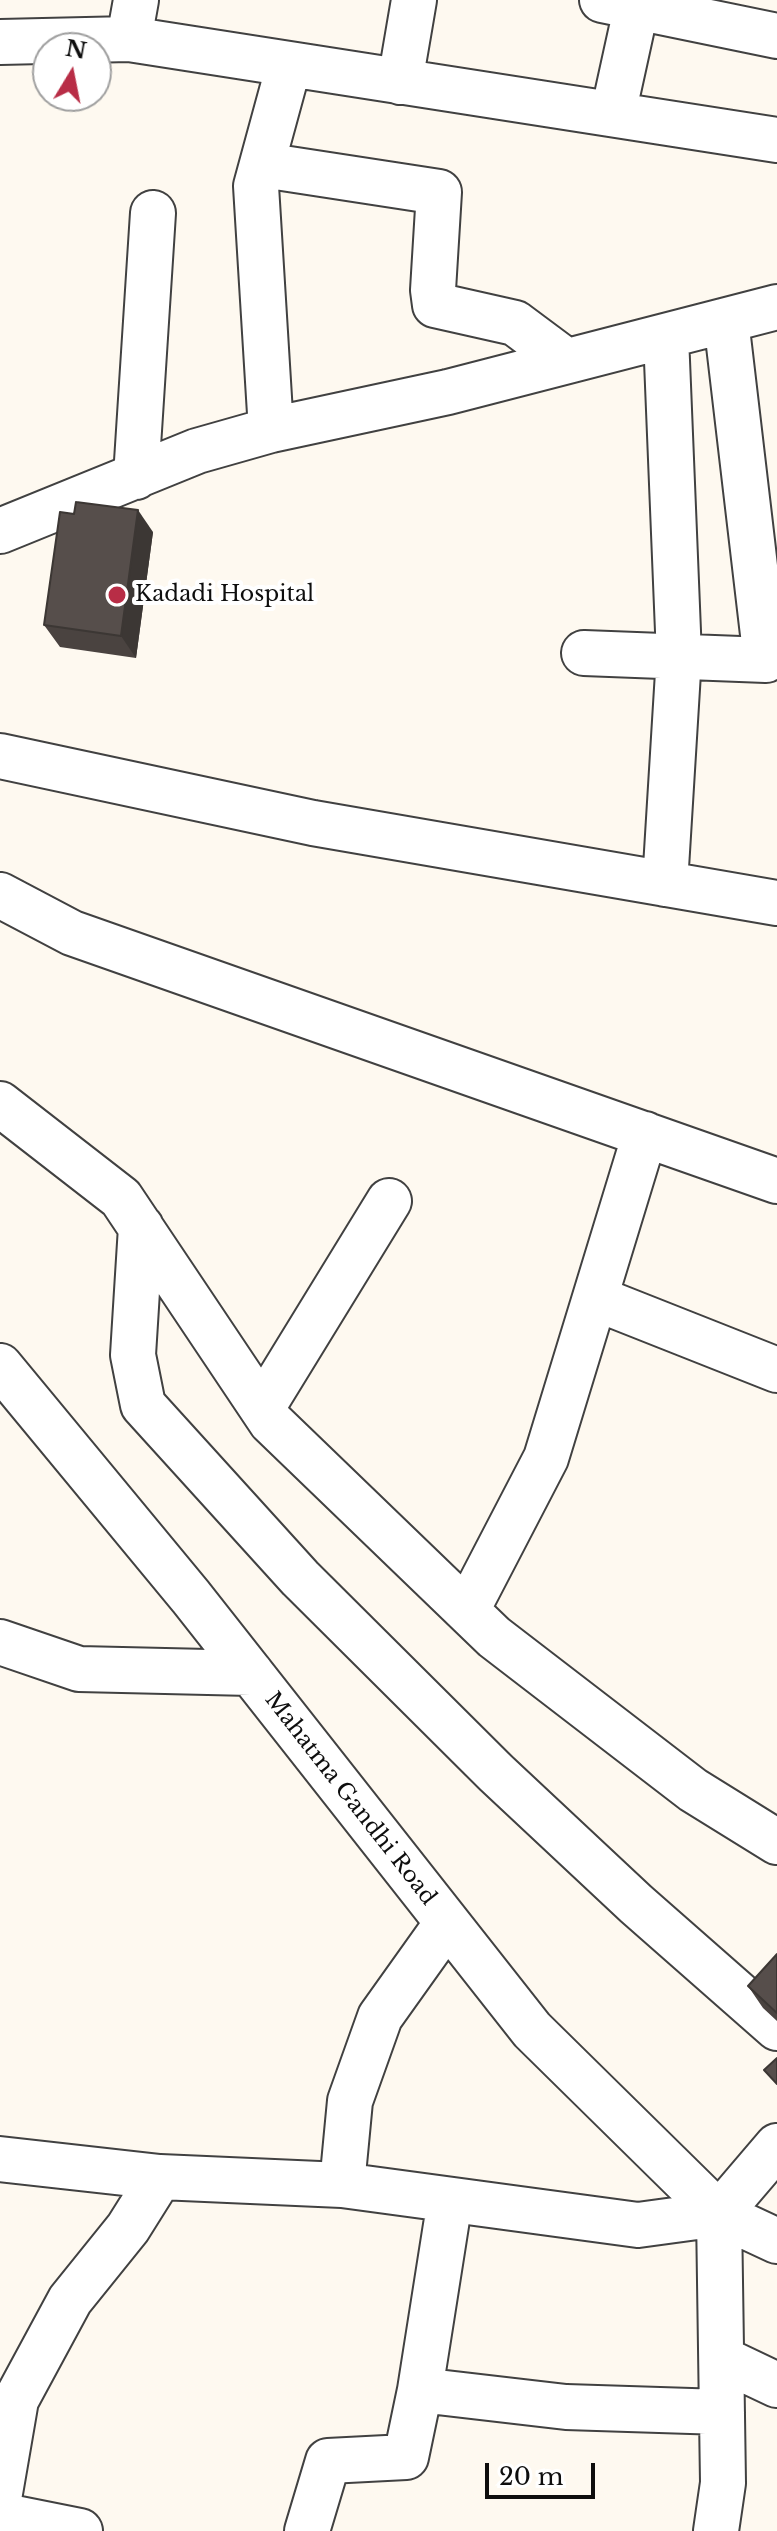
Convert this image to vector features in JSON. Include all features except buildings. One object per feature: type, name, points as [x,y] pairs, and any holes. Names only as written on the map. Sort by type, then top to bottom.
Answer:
[{"type":"street","points":[[400,82],[414,0]]},
{"type":"street","points":[[613,114],[625,2],[777,36]]},
{"type":"street","points":[[1,49],[132,20],[289,65],[777,140]]},
{"type":"street","points":[[271,430],[256,186],[289,65]]},
{"type":"street","points":[[263,165],[439,192],[433,290],[435,305],[515,323],[566,361]]},
{"type":"street","points":[[136,477],[153,213]]},
{"type":"street","points":[[0,531],[197,451],[271,430],[448,392],[777,307]]},
{"type":"street","points":[[584,653],[766,660],[726,320]]},
{"type":"street","points":[[665,884],[679,656],[666,336]]},
{"type":"street","points":[[0,756],[313,823],[777,903]]},
{"type":"street","points":[[0,895],[72,933],[777,1181]]},
{"type":"street","points":[[0,1104],[121,1198],[271,1422],[494,1637],[693,1790],[777,1842]]},
{"type":"street","points":[[467,1610],[546,1458],[645,1134]]},
{"type":"street","points":[[262,1408],[389,1201]]},
{"type":"street","points":[[141,1227],[133,1355],[143,1405],[300,1578],[496,1773],[636,1904],[777,2028]]},
{"type":"street","points":[[595,1298],[777,1370]]},
{"type":"street","name":"Mahatma Gandhi Road","points":[[0,1366],[251,1673],[532,2030],[719,2214]]},
{"type":"street","points":[[0,1642],[79,1669],[251,1673]]},
{"type":"street","points":[[342,2185],[350,2101],[380,2017],[447,1923]]},
{"type":"street","points":[[716,2531],[723,2483],[719,2214],[777,2146]]},
{"type":"street","points":[[0,2159],[160,2177],[342,2185],[638,2225],[719,2214],[777,2241]]},
{"type":"street","points":[[0,2493],[16,2400],[70,2300],[128,2228],[160,2177]]},
{"type":"street","points":[[307,2531],[328,2461],[406,2457],[420,2390],[450,2200]]},
{"type":"street","points":[[722,2359],[777,2385]]},
{"type":"street","points":[[420,2390],[566,2407],[722,2412]]},
{"type":"street","points":[[0,2515],[80,2531]]},
{"type":"place","name":"Kadadi Hospital","points":[[117,595]]}]
